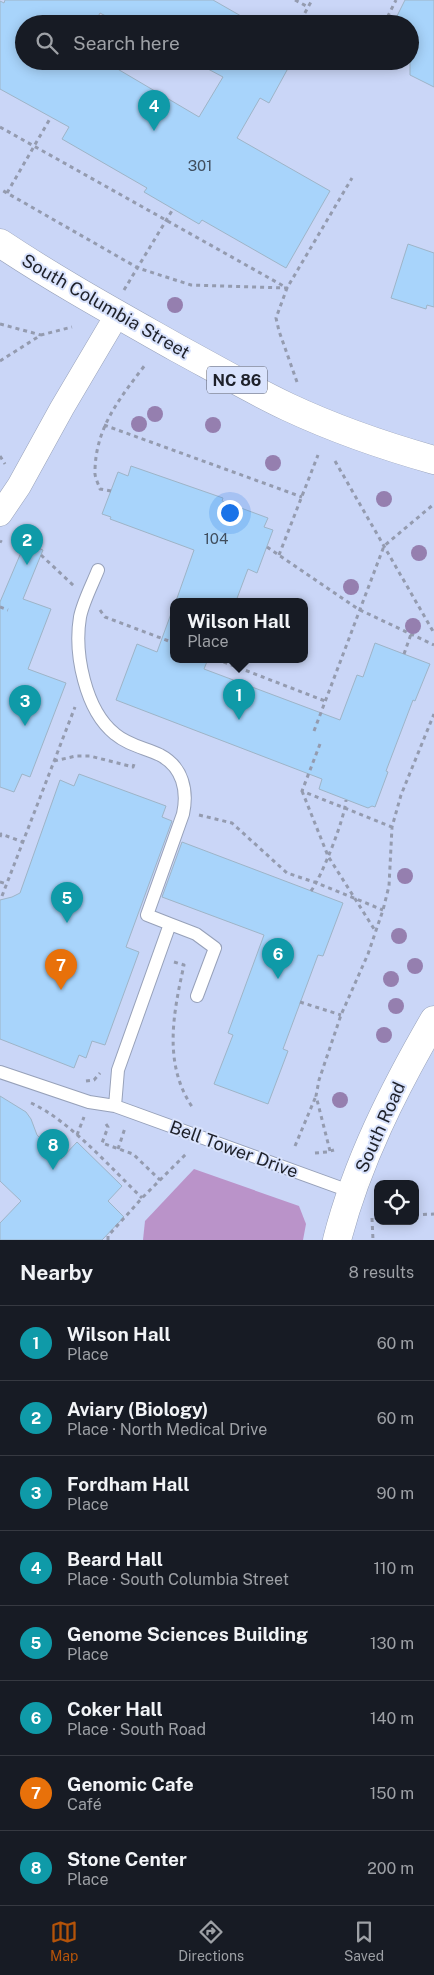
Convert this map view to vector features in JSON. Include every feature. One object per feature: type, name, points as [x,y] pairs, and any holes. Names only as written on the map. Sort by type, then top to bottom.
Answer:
[{"type":"main road","name":"South Columbia Street","points":[[0,243],[51,277],[117,315],[287,407],[377,443],[434,460]]},
{"type":"main road","name":"South Road","points":[[337,1240],[362,1165],[395,1091],[434,1020]]},
{"type":"street","points":[[0,514],[19,486],[117,315]]},
{"type":"lane","points":[[98,570],[80,616],[80,650],[85,681],[89,698],[107,727],[126,741],[161,755],[178,770],[186,790],[183,814],[147,915],[196,934],[215,948],[197,996]]},
{"type":"lane","points":[[115,1106],[118,1070],[170,924]]},
{"type":"lane","name":"Bell Tower Drive","points":[[0,1072],[85,1100],[115,1106],[352,1192]]},
{"type":"path","points":[[294,0],[308,8]]},
{"type":"path","points":[[304,15],[312,0]]},
{"type":"path","points":[[388,15],[396,0]]},
{"type":"path","points":[[7,193],[51,117]]},
{"type":"path","points":[[0,127],[287,288]]},
{"type":"path","points":[[298,386],[276,318],[287,288],[352,178]]},
{"type":"path","points":[[0,189],[138,268],[191,285],[287,288]]},
{"type":"path","points":[[128,283],[173,209]]},
{"type":"path","points":[[0,324],[42,335]]},
{"type":"path","points":[[0,361],[42,335],[72,327]]},
{"type":"path","points":[[111,491],[100,489],[94,472],[104,425],[118,400],[145,365]]},
{"type":"path","points":[[104,425],[302,497]]},
{"type":"path","points":[[279,555],[318,455]]},
{"type":"path","points":[[335,461],[434,633]]},
{"type":"path","points":[[314,732],[358,609],[384,546],[434,504]]},
{"type":"path","points":[[267,547],[358,609],[434,645]]},
{"type":"path","points":[[0,607],[8,610]]},
{"type":"path","points":[[404,654],[411,634]]},
{"type":"path","points":[[226,663],[325,701]]},
{"type":"path","points":[[2,896],[85,681]]},
{"type":"path","points":[[295,1146],[316,1096],[319,1080],[342,1015],[376,932],[389,886],[392,827],[401,795],[434,714]]},
{"type":"path","points":[[320,744],[302,791],[328,856],[376,932]]},
{"type":"path","points":[[54,761],[76,756],[90,756],[134,767],[140,747]]},
{"type":"path","points":[[302,791],[392,827]]},
{"type":"path","points":[[311,891],[317,883],[328,856],[346,809],[346,800]]},
{"type":"path","points":[[183,814],[204,815],[232,823],[287,873],[383,910]]},
{"type":"path","points":[[0,837],[1,834],[23,842]]},
{"type":"path","points":[[0,882],[7,884]]},
{"type":"path","points":[[158,956],[184,965],[174,1017],[173,1050],[181,1088],[193,1108]]},
{"type":"path","points":[[300,1002],[342,1015]]},
{"type":"path","points":[[94,1080],[96,1085]]},
{"type":"path","points":[[316,1096],[330,1151]]},
{"type":"path","points":[[26,1101],[46,1111],[77,1135],[142,1198]]},
{"type":"path","points":[[84,1116],[91,1118]]},
{"type":"path","points":[[98,1121],[107,1125],[102,1143],[133,1154],[160,1180]]},
{"type":"path","points":[[77,1135],[81,1123]]},
{"type":"path","points":[[118,1148],[125,1127]]},
{"type":"path","points":[[315,1153],[334,1150]]},
{"type":"path","points":[[108,1240],[108,1236],[142,1198],[186,1154]]},
{"type":"path","points":[[419,1215],[434,1214]]},
{"type":"path","points":[[372,1218],[373,1240]]},
{"type":"shaded area","points":[[0,0],[434,0],[434,1240],[0,1240]]},
{"type":"shaded area","points":[[194,1169],[299,1206],[306,1224],[303,1240],[143,1240],[145,1221]]},
{"type":"building","points":[[5,0],[213,0],[239,15],[104,15],[100,13],[99,15],[15,15],[15,70],[119,70],[199,117],[223,77],[210,70],[287,70],[269,103],[260,98],[237,138],[330,191],[286,268],[202,220],[199,224],[144,192],[147,188],[62,139],[69,127],[0,89],[0,1],[4,3]]},
{"type":"building","points":[[405,0],[434,0],[434,87],[410,75],[410,70],[419,70],[419,15],[398,15]]},
{"type":"building","points":[[408,244],[434,253],[434,307],[427,305],[426,309],[391,298]]},
{"type":"building","points":[[131,466],[223,498],[222,501],[268,518],[264,527],[273,530],[257,573],[248,569],[237,598],[177,598],[194,550],[110,519],[111,517],[102,514],[118,472],[128,476]]},
{"type":"building","points":[[25,543],[43,550],[23,599],[51,609],[28,669],[66,683],[30,777],[22,774],[14,792],[0,787],[0,602]]},
{"type":"building","points":[[170,616],[170,663],[206,663],[204,669],[340,720],[357,675],[363,677],[375,643],[430,664],[415,701],[413,700],[386,771],[388,772],[375,807],[368,808],[319,789],[322,779],[116,700],[137,644],[157,652]]},
{"type":"building","points":[[79,774],[166,806],[162,817],[172,821],[126,947],[139,952],[105,1045],[92,1041],[86,1058],[79,1055],[74,1068],[0,1039],[0,900],[20,893],[60,780],[74,786]]},
{"type":"building","points":[[182,842],[343,903],[323,956],[318,955],[283,1049],[288,1051],[268,1104],[214,1084],[233,1035],[228,1033],[264,935],[162,897]]},
{"type":"building","points":[[0,1096],[26,1112],[37,1135],[61,1159],[77,1142],[122,1186],[108,1201],[124,1217],[102,1240],[0,1240],[0,1223],[21,1201],[0,1181]]},
{"type":"place","name":"Beard Hall","points":[[154,131]]},
{"type":"place","name":"Aviary (Biology)","points":[[27,565]]},
{"type":"place","name":"Wilson Hall","points":[[239,720]]},
{"type":"place","name":"Fordham Hall","points":[[25,726]]},
{"type":"place","name":"Genome Sciences Building","points":[[67,923]]},
{"type":"place","name":"Coker Hall","points":[[278,979]]},
{"type":"place","name":"Genomic Cafe","points":[[61,990]]},
{"type":"place","name":"Stone Center","points":[[53,1170]]}]
